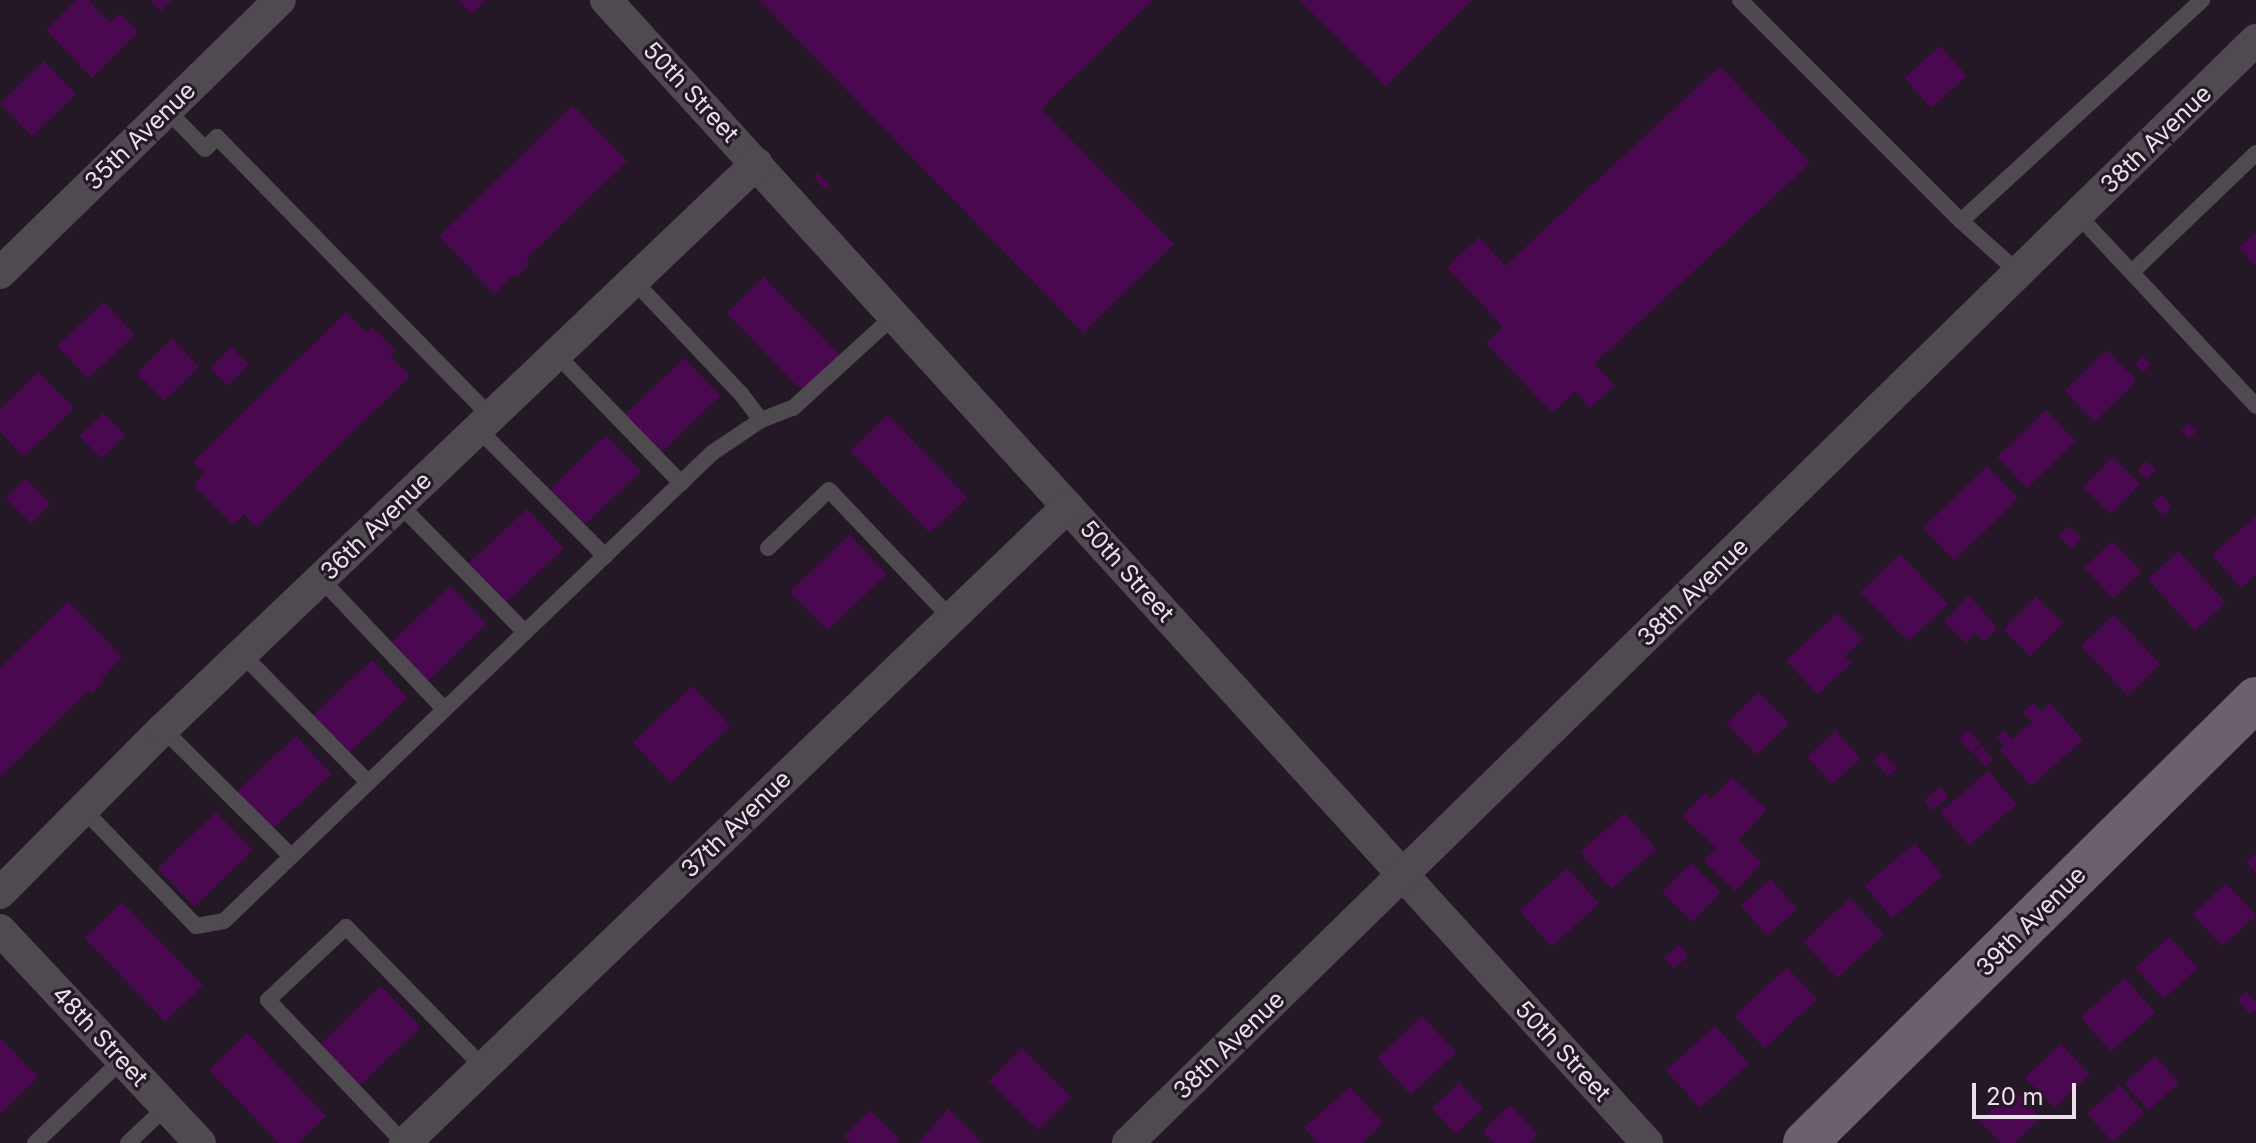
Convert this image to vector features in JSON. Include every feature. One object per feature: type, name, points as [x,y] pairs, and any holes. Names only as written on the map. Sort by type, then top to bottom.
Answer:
[{"type":"main road","name":"39th Avenue","points":[[1805,1143],[2256,699]]},
{"type":"street","name":"35th Avenue","points":[[0,273],[280,0]]},
{"type":"street","name":"50th Street","points":[[606,0],[1647,1143]]},
{"type":"street","name":"38th Avenue","points":[[1128,1143],[2256,40]]},
{"type":"street","name":"36th Avenue","points":[[0,893],[85,811],[163,729],[757,163]]},
{"type":"street","name":"37th Avenue","points":[[404,1143],[1068,506]]},
{"type":"street","name":"48th Street","points":[[0,930],[200,1143]]},
{"type":"lane","points":[[1740,0],[1961,221],[2019,273]]},
{"type":"lane","points":[[1961,221],[2202,0]]},
{"type":"lane","points":[[167,110],[205,149],[217,137],[605,556]]},
{"type":"lane","points":[[2132,272],[2256,153]]},
{"type":"lane","points":[[2078,215],[2256,406]]},
{"type":"lane","points":[[634,281],[742,395],[761,420]]},
{"type":"lane","points":[[85,811],[196,926],[224,921],[712,453],[761,420],[793,408],[895,315]]},
{"type":"lane","points":[[556,354],[681,483]]},
{"type":"lane","points":[[768,548],[829,490],[951,618]]},
{"type":"lane","points":[[399,504],[525,632]]},
{"type":"lane","points":[[321,579],[444,709]]},
{"type":"lane","points":[[242,654],[368,782]]},
{"type":"lane","points":[[163,729],[291,856]]},
{"type":"lane","points":[[404,1143],[268,1000],[346,927],[483,1067]]},
{"type":"lane","points":[[35,1143],[122,1060]]},
{"type":"lane","points":[[128,1143],[166,1107]]},
{"type":"building","points":[[76,0],[88,0],[110,23],[120,13],[138,32],[92,78],[46,30]]},
{"type":"building","points":[[151,0],[172,0],[161,11]]},
{"type":"building","points":[[458,0],[487,0],[472,14]]},
{"type":"building","points":[[759,0],[1153,0],[1041,109],[1174,244],[1083,333]]},
{"type":"building","points":[[1299,0],[1472,0],[1386,86]]},
{"type":"building","points":[[1940,46],[1967,76],[1931,108],[1904,78]]},
{"type":"building","points":[[44,61],[76,94],[32,136],[0,103]]},
{"type":"building","points":[[1720,66],[1810,163],[1595,363],[1614,386],[1590,408],[1575,392],[1552,413],[1486,343],[1503,327],[1447,267],[1479,237],[1505,266]]},
{"type":"building","points":[[573,105],[627,161],[526,259],[530,263],[517,277],[514,274],[494,294],[439,236]]},
{"type":"building","points":[[817,173],[830,186],[826,190],[814,177]]},
{"type":"building","points":[[2256,232],[2256,266],[2239,248]]},
{"type":"building","points":[[764,277],[842,358],[804,394],[727,313]]},
{"type":"building","points":[[104,302],[135,335],[88,379],[57,346]]},
{"type":"building","points":[[346,312],[366,333],[372,327],[396,351],[390,356],[410,376],[256,527],[244,514],[233,525],[193,485],[205,473],[193,462]]},
{"type":"building","points":[[172,339],[199,367],[164,401],[137,373]]},
{"type":"building","points":[[231,347],[249,365],[227,386],[210,368]]},
{"type":"building","points":[[2107,350],[2137,381],[2094,422],[2065,391]]},
{"type":"building","points":[[2142,356],[2151,364],[2144,372],[2135,364]]},
{"type":"building","points":[[684,358],[720,395],[662,452],[626,414]]},
{"type":"building","points":[[38,372],[74,408],[24,457],[0,432],[0,409]]},
{"type":"building","points":[[2046,410],[2076,441],[2027,488],[1997,457]]},
{"type":"building","points":[[103,413],[125,435],[102,458],[80,436]]},
{"type":"building","points":[[888,415],[967,497],[930,533],[851,451]]},
{"type":"building","points":[[2189,423],[2197,431],[2189,439],[2181,431]]},
{"type":"building","points":[[606,435],[641,471],[582,527],[548,491]]},
{"type":"building","points":[[2112,457],[2140,484],[2111,514],[2083,487]]},
{"type":"building","points":[[2146,461],[2156,470],[2147,479],[2137,471]]},
{"type":"building","points":[[1987,466],[2018,498],[1954,560],[1923,528]]},
{"type":"building","points":[[26,479],[51,504],[31,524],[6,499]]},
{"type":"building","points":[[2162,495],[2172,507],[2162,516],[2152,503]]},
{"type":"building","points":[[527,509],[564,548],[503,605],[466,566]]},
{"type":"building","points":[[2256,516],[2256,575],[2241,588],[2212,555]]},
{"type":"building","points":[[2069,526],[2082,539],[2071,549],[2058,537]]},
{"type":"building","points":[[849,535],[887,574],[828,631],[790,592]]},
{"type":"building","points":[[2112,541],[2141,571],[2113,598],[2084,568]]},
{"type":"building","points":[[2179,551],[2226,603],[2195,631],[2148,579]]},
{"type":"building","points":[[1900,554],[1948,604],[1908,642],[1860,592]]},
{"type":"building","points":[[450,586],[487,624],[428,681],[391,643]]},
{"type":"building","points":[[1969,595],[1997,628],[1984,642],[1976,633],[1966,643],[1944,621]]},
{"type":"building","points":[[2036,597],[2063,624],[2030,656],[2003,630]]},
{"type":"building","points":[[68,601],[122,657],[92,693],[89,690],[0,777],[0,668]]},
{"type":"building","points":[[1837,613],[1863,640],[1845,656],[1851,663],[1818,694],[1786,661]]},
{"type":"building","points":[[2114,615],[2160,665],[2127,695],[2081,646]]},
{"type":"building","points":[[372,660],[407,698],[348,753],[313,715]]},
{"type":"building","points":[[692,686],[730,726],[671,783],[633,743]]},
{"type":"building","points":[[1758,692],[1789,723],[1757,755],[1726,724]]},
{"type":"building","points":[[2033,703],[2041,712],[2050,703],[2083,740],[2031,786],[2000,750],[2004,746],[1997,737],[2004,731],[2012,740],[2032,722],[2023,712]]},
{"type":"building","points":[[1968,730],[1981,744],[1971,753],[1958,739]]},
{"type":"building","points":[[1835,731],[1860,758],[1832,784],[1807,757]]},
{"type":"building","points":[[296,736],[331,774],[272,829],[237,791]]},
{"type":"building","points":[[1982,746],[1993,760],[1984,767],[1973,753]]},
{"type":"building","points":[[1882,752],[1897,768],[1888,776],[1873,760]]},
{"type":"building","points":[[1988,771],[2017,804],[1969,846],[1940,812]]},
{"type":"building","points":[[1732,777],[1767,810],[1738,840],[1762,863],[1735,891],[1704,861],[1716,848],[1682,816],[1705,793],[1711,799]]},
{"type":"building","points":[[1940,787],[1949,797],[1933,811],[1924,801]]},
{"type":"building","points":[[216,812],[253,850],[195,906],[158,868]]},
{"type":"building","points":[[1625,813],[1656,849],[1611,889],[1580,852]]},
{"type":"building","points":[[1915,843],[1943,876],[1892,918],[1864,885]]},
{"type":"building","points":[[2256,853],[2256,873],[2246,862]]},
{"type":"building","points":[[1691,863],[1721,893],[1692,922],[1662,892]]},
{"type":"building","points":[[1567,868],[1599,904],[1552,946],[1519,911]]},
{"type":"building","points":[[1771,879],[1797,909],[1767,935],[1741,905]]},
{"type":"building","points":[[2226,883],[2256,915],[2222,947],[2192,914]]},
{"type":"building","points":[[1850,898],[1884,935],[1837,978],[1803,942]]},
{"type":"building","points":[[122,902],[203,985],[165,1022],[85,938]]},
{"type":"building","points":[[2169,937],[2198,968],[2164,999],[2135,968]]},
{"type":"building","points":[[1679,944],[1689,955],[1674,969],[1664,957]]},
{"type":"building","points":[[1787,967],[1817,999],[1764,1048],[1734,1016]]},
{"type":"building","points":[[2125,978],[2155,1013],[2111,1051],[2080,1017]]},
{"type":"building","points":[[381,986],[421,1027],[359,1087],[319,1046]]},
{"type":"building","points":[[2246,991],[2256,1002],[2256,1009],[2250,1014],[2237,1000]]},
{"type":"building","points":[[1422,1016],[1456,1053],[1411,1095],[1377,1058]]},
{"type":"building","points":[[1715,1026],[1749,1064],[1700,1108],[1666,1070]]},
{"type":"building","points":[[247,1033],[326,1116],[298,1143],[279,1143],[209,1070]]},
{"type":"building","points":[[0,1038],[38,1077],[0,1114]]},
{"type":"building","points":[[2061,1044],[2090,1075],[2054,1108],[2025,1077]]},
{"type":"building","points":[[1022,1048],[1071,1097],[1038,1130],[989,1081]]},
{"type":"building","points":[[2155,1056],[2179,1083],[2149,1110],[2125,1083]]},
{"type":"building","points":[[1459,1083],[1483,1109],[1456,1134],[1432,1108]]},
{"type":"building","points":[[2119,1085],[2144,1113],[2112,1142],[2087,1114]]},
{"type":"building","points":[[1350,1087],[1383,1123],[1362,1143],[1318,1143],[1304,1128]]},
{"type":"building","points":[[2014,1089],[2041,1118],[2015,1143],[2001,1143],[1979,1121]]},
{"type":"building","points":[[1510,1105],[1538,1134],[1529,1143],[1494,1143],[1483,1131]]},
{"type":"building","points":[[948,1109],[982,1143],[918,1143]]},
{"type":"building","points":[[870,1110],[900,1140],[897,1143],[850,1143],[844,1136]]}]
